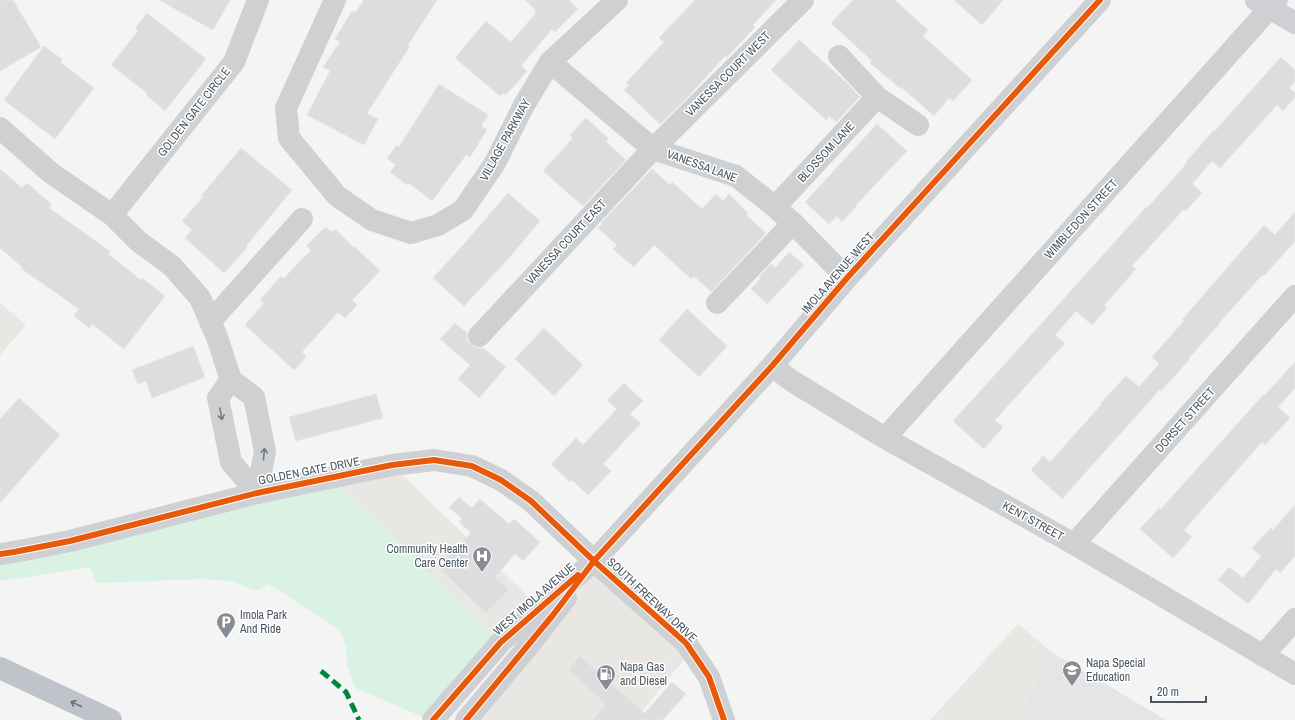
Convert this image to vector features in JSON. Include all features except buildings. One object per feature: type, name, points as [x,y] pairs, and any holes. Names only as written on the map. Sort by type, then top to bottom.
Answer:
[{"type":"highway","points":[[0,668],[111,720]]},
{"type":"street","name":"GOLDEN GATE CIRCLE","points":[[112,215],[234,62],[258,0]]},
{"type":"street","name":"VILLAGE PARKWAY","points":[[335,0],[286,108],[289,138],[337,196],[372,220],[411,233],[438,225],[463,210],[495,164],[524,105],[550,62],[617,0]]},
{"type":"street","name":"VANESSA COURT WEST","points":[[653,149],[803,0]]},
{"type":"street","name":"IMOLA AVENUE WEST","points":[[594,560],[772,366],[847,278],[1100,0]]},
{"type":"street","points":[[1268,3],[1295,23]]},
{"type":"street","name":"WIMBLEDON STREET","points":[[885,438],[1268,3]]},
{"type":"street","points":[[840,56],[877,97],[918,125]]},
{"type":"street","name":"VANESSA LANE","points":[[550,62],[653,149],[736,176],[793,223],[847,278]]},
{"type":"street","name":"BLOSSOM LANE","points":[[775,207],[877,97]]},
{"type":"street","points":[[0,128],[50,173],[112,215],[138,241],[172,266],[200,298],[217,337],[231,380],[254,397],[265,451],[257,493]]},
{"type":"street","name":"VANESSA COURT EAST","points":[[479,336],[653,149]]},
{"type":"street","points":[[210,322],[302,219]]},
{"type":"street","points":[[717,303],[793,223]]},
{"type":"street","name":"DORSET STREET","points":[[1074,544],[1295,296]]},
{"type":"street","name":"KENT STREET","points":[[772,366],[792,381],[885,438],[1074,544],[1295,674]]},
{"type":"street","points":[[231,380],[218,398],[231,462],[257,493]]},
{"type":"street","name":"GOLDEN GATE DRIVE","points":[[0,554],[70,541],[257,493],[392,465],[434,460],[472,466],[501,480],[531,501],[594,560]]},
{"type":"street","name":"WEST IMOLA AVENUE","points":[[434,720],[501,642],[594,560]]},
{"type":"street","name":"WEST IMOLA AVENUE","points":[[466,720],[554,614],[594,560]]},
{"type":"street","name":"SOUTH FREEWAY DRIVE","points":[[594,560],[686,643],[709,677],[724,720]]},
{"type":"street","points":[[1263,656],[1295,619]]},
{"type":"shaded area","points":[[0,303],[26,325],[0,355]]},
{"type":"shaded area","points":[[392,465],[540,608],[501,642],[331,478]]},
{"type":"shaded area","points":[[594,561],[691,651],[635,720],[479,720]]},
{"type":"shaded area","points":[[1018,624],[1053,653],[1015,720],[930,720]]},
{"type":"shaded area","name":"Napa Special Education","points":[[1053,653],[1166,720],[1015,720]]},
{"type":"green space","points":[[331,478],[501,642],[430,720],[355,688],[347,664],[346,647],[341,631],[269,584],[259,590],[253,590],[232,581],[202,579],[96,583],[90,567],[0,581],[0,554]]},
{"type":"marked path","points":[[321,671],[346,692],[359,720]]},
{"type":"cycle path","points":[[466,720],[553,615],[594,561],[772,366],[847,278],[1100,0]]},
{"type":"cycle path","points":[[0,554],[70,541],[257,493],[392,465],[434,460],[472,466],[501,480],[531,501],[594,561],[686,643],[709,677],[724,720]]},
{"type":"cycle path","points":[[433,720],[501,642],[578,575]]},
{"type":"place","name":"Community Health Care Center","points":[[482,573]]},
{"type":"place","name":"Imola Park And Ride","points":[[226,639]]},
{"type":"place","name":"Napa Special Education","points":[[1072,687]]},
{"type":"place","name":"Napa Gas and Diesel","points":[[606,691]]}]
